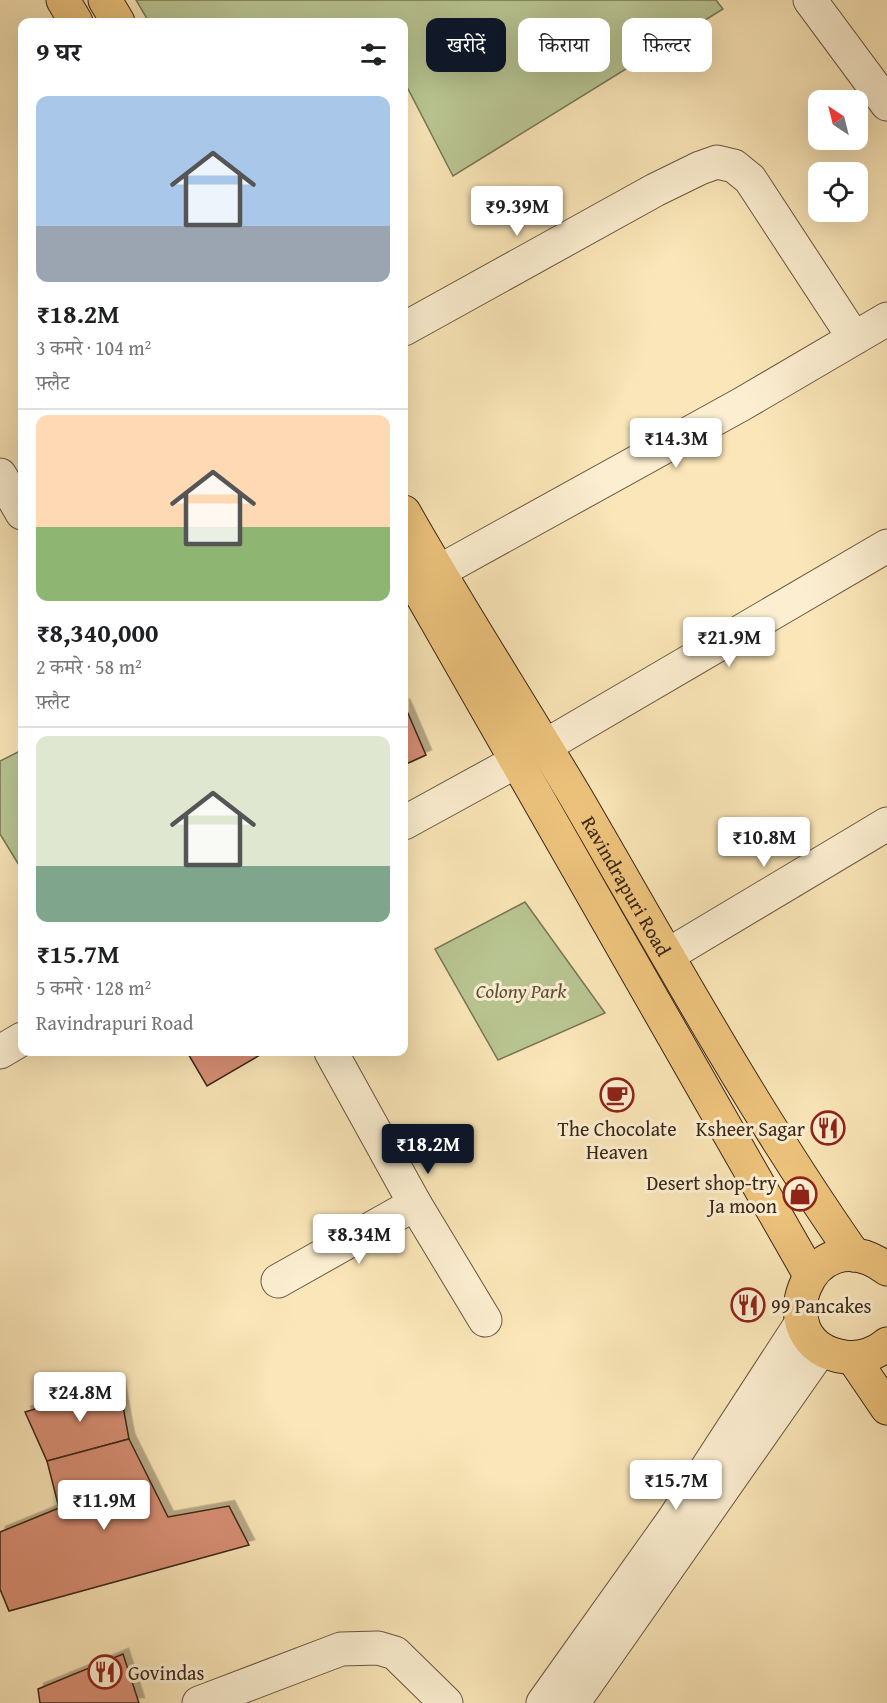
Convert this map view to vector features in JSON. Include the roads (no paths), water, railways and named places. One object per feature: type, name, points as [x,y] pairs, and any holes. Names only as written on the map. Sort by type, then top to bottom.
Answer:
[{"type":"main road","points":[[63,0],[74,18]]},
{"type":"main road","points":[[105,0],[116,18]]},
{"type":"main road","name":"Ravindrapuri Road","points":[[408,519],[806,1185],[854,1255]]},
{"type":"main road","name":"Ravindrapuri Road","points":[[408,571],[810,1275]]},
{"type":"main road","points":[[887,1268],[871,1258],[854,1255],[838,1256],[823,1263],[810,1275],[799,1306],[802,1322],[809,1337],[821,1349],[836,1356],[853,1358],[870,1355],[887,1344]]},
{"type":"main road","points":[[853,1358],[887,1408]]},
{"type":"street","points":[[810,0],[887,105]]},
{"type":"street","points":[[408,327],[655,190],[717,162],[734,166],[750,179],[854,338]]},
{"type":"street","points":[[438,572],[742,404],[887,319]]},
{"type":"street","points":[[18,466],[0,472],[18,506]]},
{"type":"street","points":[[545,746],[887,546]]},
{"type":"street","points":[[408,821],[517,760]]},
{"type":"street","points":[[668,956],[887,824]]},
{"type":"street","points":[[0,1052],[18,1041]]},
{"type":"street","points":[[333,1056],[415,1204],[485,1320]]},
{"type":"street","points":[[278,1281],[415,1204]]},
{"type":"street","points":[[543,1703],[674,1519],[802,1322]]},
{"type":"street","points":[[573,1703],[821,1349]]},
{"type":"street","points":[[199,1703],[341,1649],[361,1648],[378,1648],[395,1653],[446,1703]]},
{"type":"place","name":"The Chocolate Heaven","points":[[617,1095]]},
{"type":"place","name":"Ksheer Sagar","points":[[828,1128]]},
{"type":"place","name":"Desert shop-try Ja moon","points":[[800,1194]]},
{"type":"place","name":"99 Pancakes","points":[[748,1305]]},
{"type":"place","name":"Govindas","points":[[105,1672]]},
{"type":"park label","name":"Colony Park","points":[[521,990]]}]
